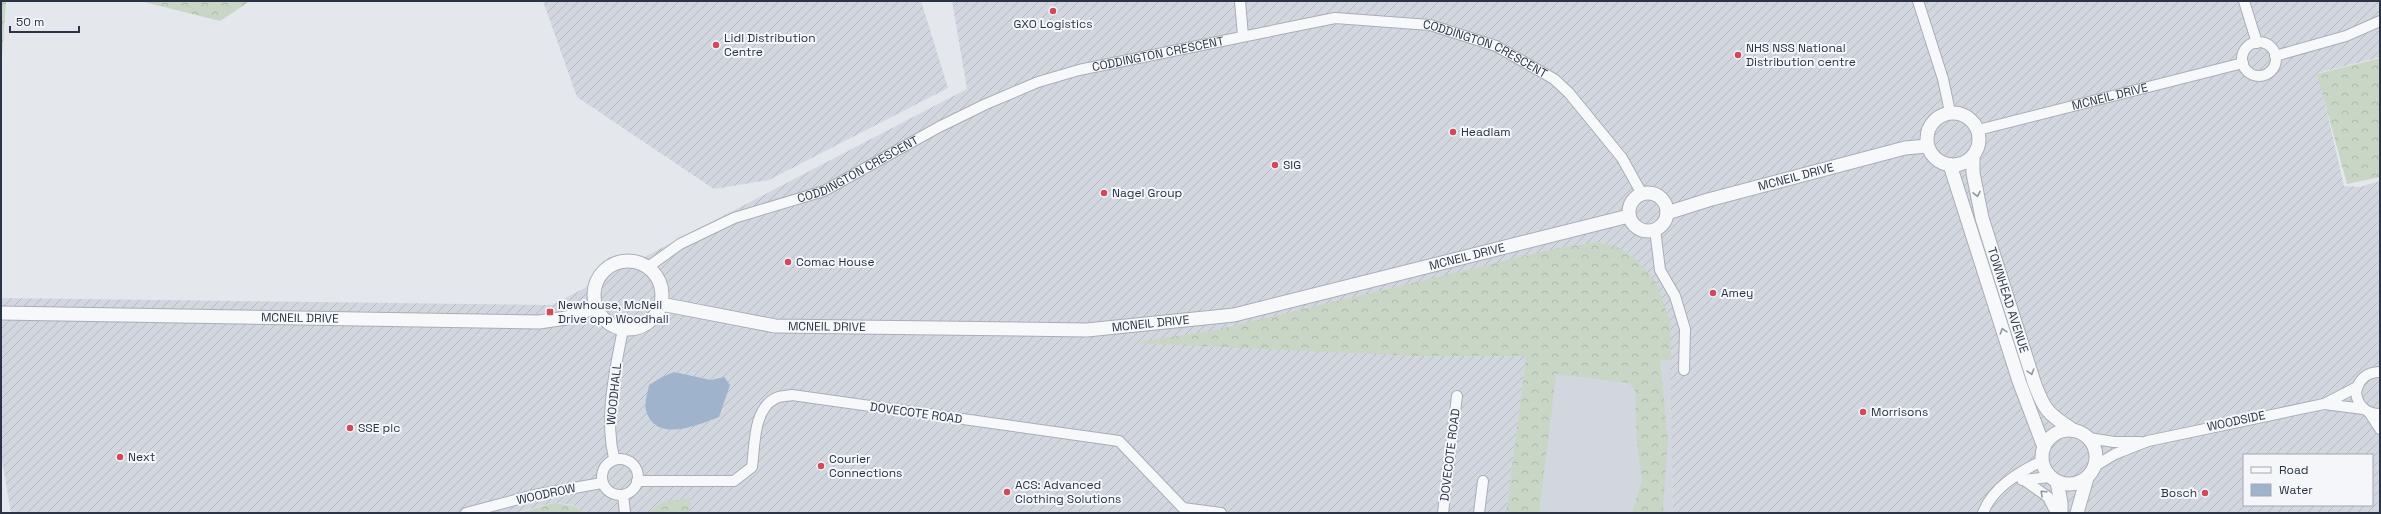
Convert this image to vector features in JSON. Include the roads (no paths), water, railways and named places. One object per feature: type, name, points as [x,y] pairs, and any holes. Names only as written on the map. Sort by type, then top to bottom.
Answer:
[{"type":"street","points":[[1240,1],[1243,36]]},
{"type":"street","points":[[1918,1],[1943,79],[1950,112]]},
{"type":"street","points":[[2244,1],[2257,43]]},
{"type":"street","name":"CODDINGTON CRESCENT","points":[[648,267],[680,244],[734,218],[824,191],[939,127],[1036,83],[1079,70],[1335,18],[1430,25],[1496,46],[1554,80],[1569,93],[1622,158],[1642,194]]},
{"type":"street","points":[[2276,56],[2346,36],[2380,21]]},
{"type":"street","points":[[2257,43],[2271,47],[2276,56],[2271,71],[2262,76],[2248,72],[2243,63],[2244,52],[2247,48],[2257,43]]},
{"type":"street","name":"MCNEIL DRIVE","points":[[1978,130],[2243,63]]},
{"type":"street","points":[[1950,112],[1967,116],[1978,130],[1978,148],[1973,156],[1958,165],[1950,165],[1935,159],[1927,146],[1928,128],[1941,115],[1950,112]]},
{"type":"street","name":"MCNEIL DRIVE","points":[[1667,213],[1708,200],[1905,148],[1927,146]]},
{"type":"street","name":"TOWNHEAD AVENUE","points":[[1973,156],[1973,173],[1982,218],[2043,407],[2054,418],[2073,430]]},
{"type":"street","name":"TOWNHEAD AVENUE","points":[[1950,165],[2019,381],[2044,447]]},
{"type":"street","points":[[1652,193],[1661,198],[1665,203],[1667,213],[1663,223],[1655,229],[1648,231],[1637,227],[1629,216],[1629,207],[1633,199],[1642,194],[1652,193]]},
{"type":"street","name":"MCNEIL DRIVE","points":[[661,304],[775,326],[1087,330],[1234,315],[1629,216]]},
{"type":"street","points":[[1655,229],[1660,270],[1675,296],[1685,329],[1684,370]]},
{"type":"street","points":[[630,261],[648,267],[660,284],[661,304],[651,321],[633,329],[623,329],[607,321],[596,307],[594,295],[596,284],[602,273],[611,266],[630,261]]},
{"type":"street","name":"MCNEIL DRIVE","points":[[1,313],[539,322],[566,318],[596,307]]},
{"type":"street","name":"WOODHALL","points":[[614,458],[610,444],[611,409],[623,329]]},
{"type":"street","name":"WOODSIDE","points":[[2089,438],[2114,442],[2148,441],[2324,404],[2357,387],[2368,374],[2380,372]]},
{"type":"street","points":[[2357,387],[2357,399],[2380,429]]},
{"type":"street","name":"DOVECOTE ROAD","points":[[638,481],[734,481],[752,467],[758,422],[766,406],[776,398],[792,395],[1120,441],[1183,508],[1221,513]]},
{"type":"street","name":"DOVECOTE ROAD","points":[[1443,513],[1457,396]]},
{"type":"street","name":"WOODSIDE","points":[[2324,404],[2380,414]]},
{"type":"street","points":[[2061,513],[2061,503],[2053,479],[2042,461],[2044,447],[2055,434],[2073,430],[2089,438],[2096,451],[2095,466],[2087,478],[2077,513]]},
{"type":"street","name":"WOODSIDE","points":[[2095,466],[2116,454],[2148,441]]},
{"type":"street","points":[[614,458],[623,458],[633,464],[638,475],[638,481],[631,491],[623,495],[609,492],[602,483],[602,472],[604,467],[614,458]]},
{"type":"street","points":[[1983,513],[1988,501],[2020,471],[2042,461]]},
{"type":"street","points":[[2008,482],[2053,479],[2073,484],[2087,478]]},
{"type":"street","points":[[2024,480],[2048,497],[2056,513]]},
{"type":"street","points":[[1479,513],[1483,481]]},
{"type":"street","name":"WOODROW","points":[[466,513],[534,495],[602,483]]},
{"type":"street","points":[[623,495],[625,513]]},
{"type":"water","points":[[674,372],[711,380],[724,377],[730,385],[719,417],[700,424],[678,429],[658,427],[651,420],[646,410],[649,385]]},
{"type":"place","name":"GXO Logistics","points":[[1053,11]]},
{"type":"place","name":"Lidl Distribution Centre","points":[[716,45]]},
{"type":"place","name":"NHS NSS National Distribution centre","points":[[1738,55]]},
{"type":"place","name":"Headlam","points":[[1453,132]]},
{"type":"place","name":"SIG","points":[[1275,165]]},
{"type":"place","name":"Nagel Group","points":[[1104,193]]},
{"type":"place","name":"Comac House","points":[[788,262]]},
{"type":"place","name":"Amey","points":[[1713,293]]},
{"type":"place","name":"Newhouse, McNeil Drive opp Woodhall","points":[[550,312]]},
{"type":"place","name":"Morrisons","points":[[1863,412]]},
{"type":"place","name":"SSE plc","points":[[350,428]]},
{"type":"place","name":"Next","points":[[120,457]]},
{"type":"place","name":"Courier Connections","points":[[821,466]]},
{"type":"place","name":"ACS: Advanced Clothing Solutions","points":[[1007,492]]},
{"type":"place","name":"Bosch","points":[[2205,493]]}]
